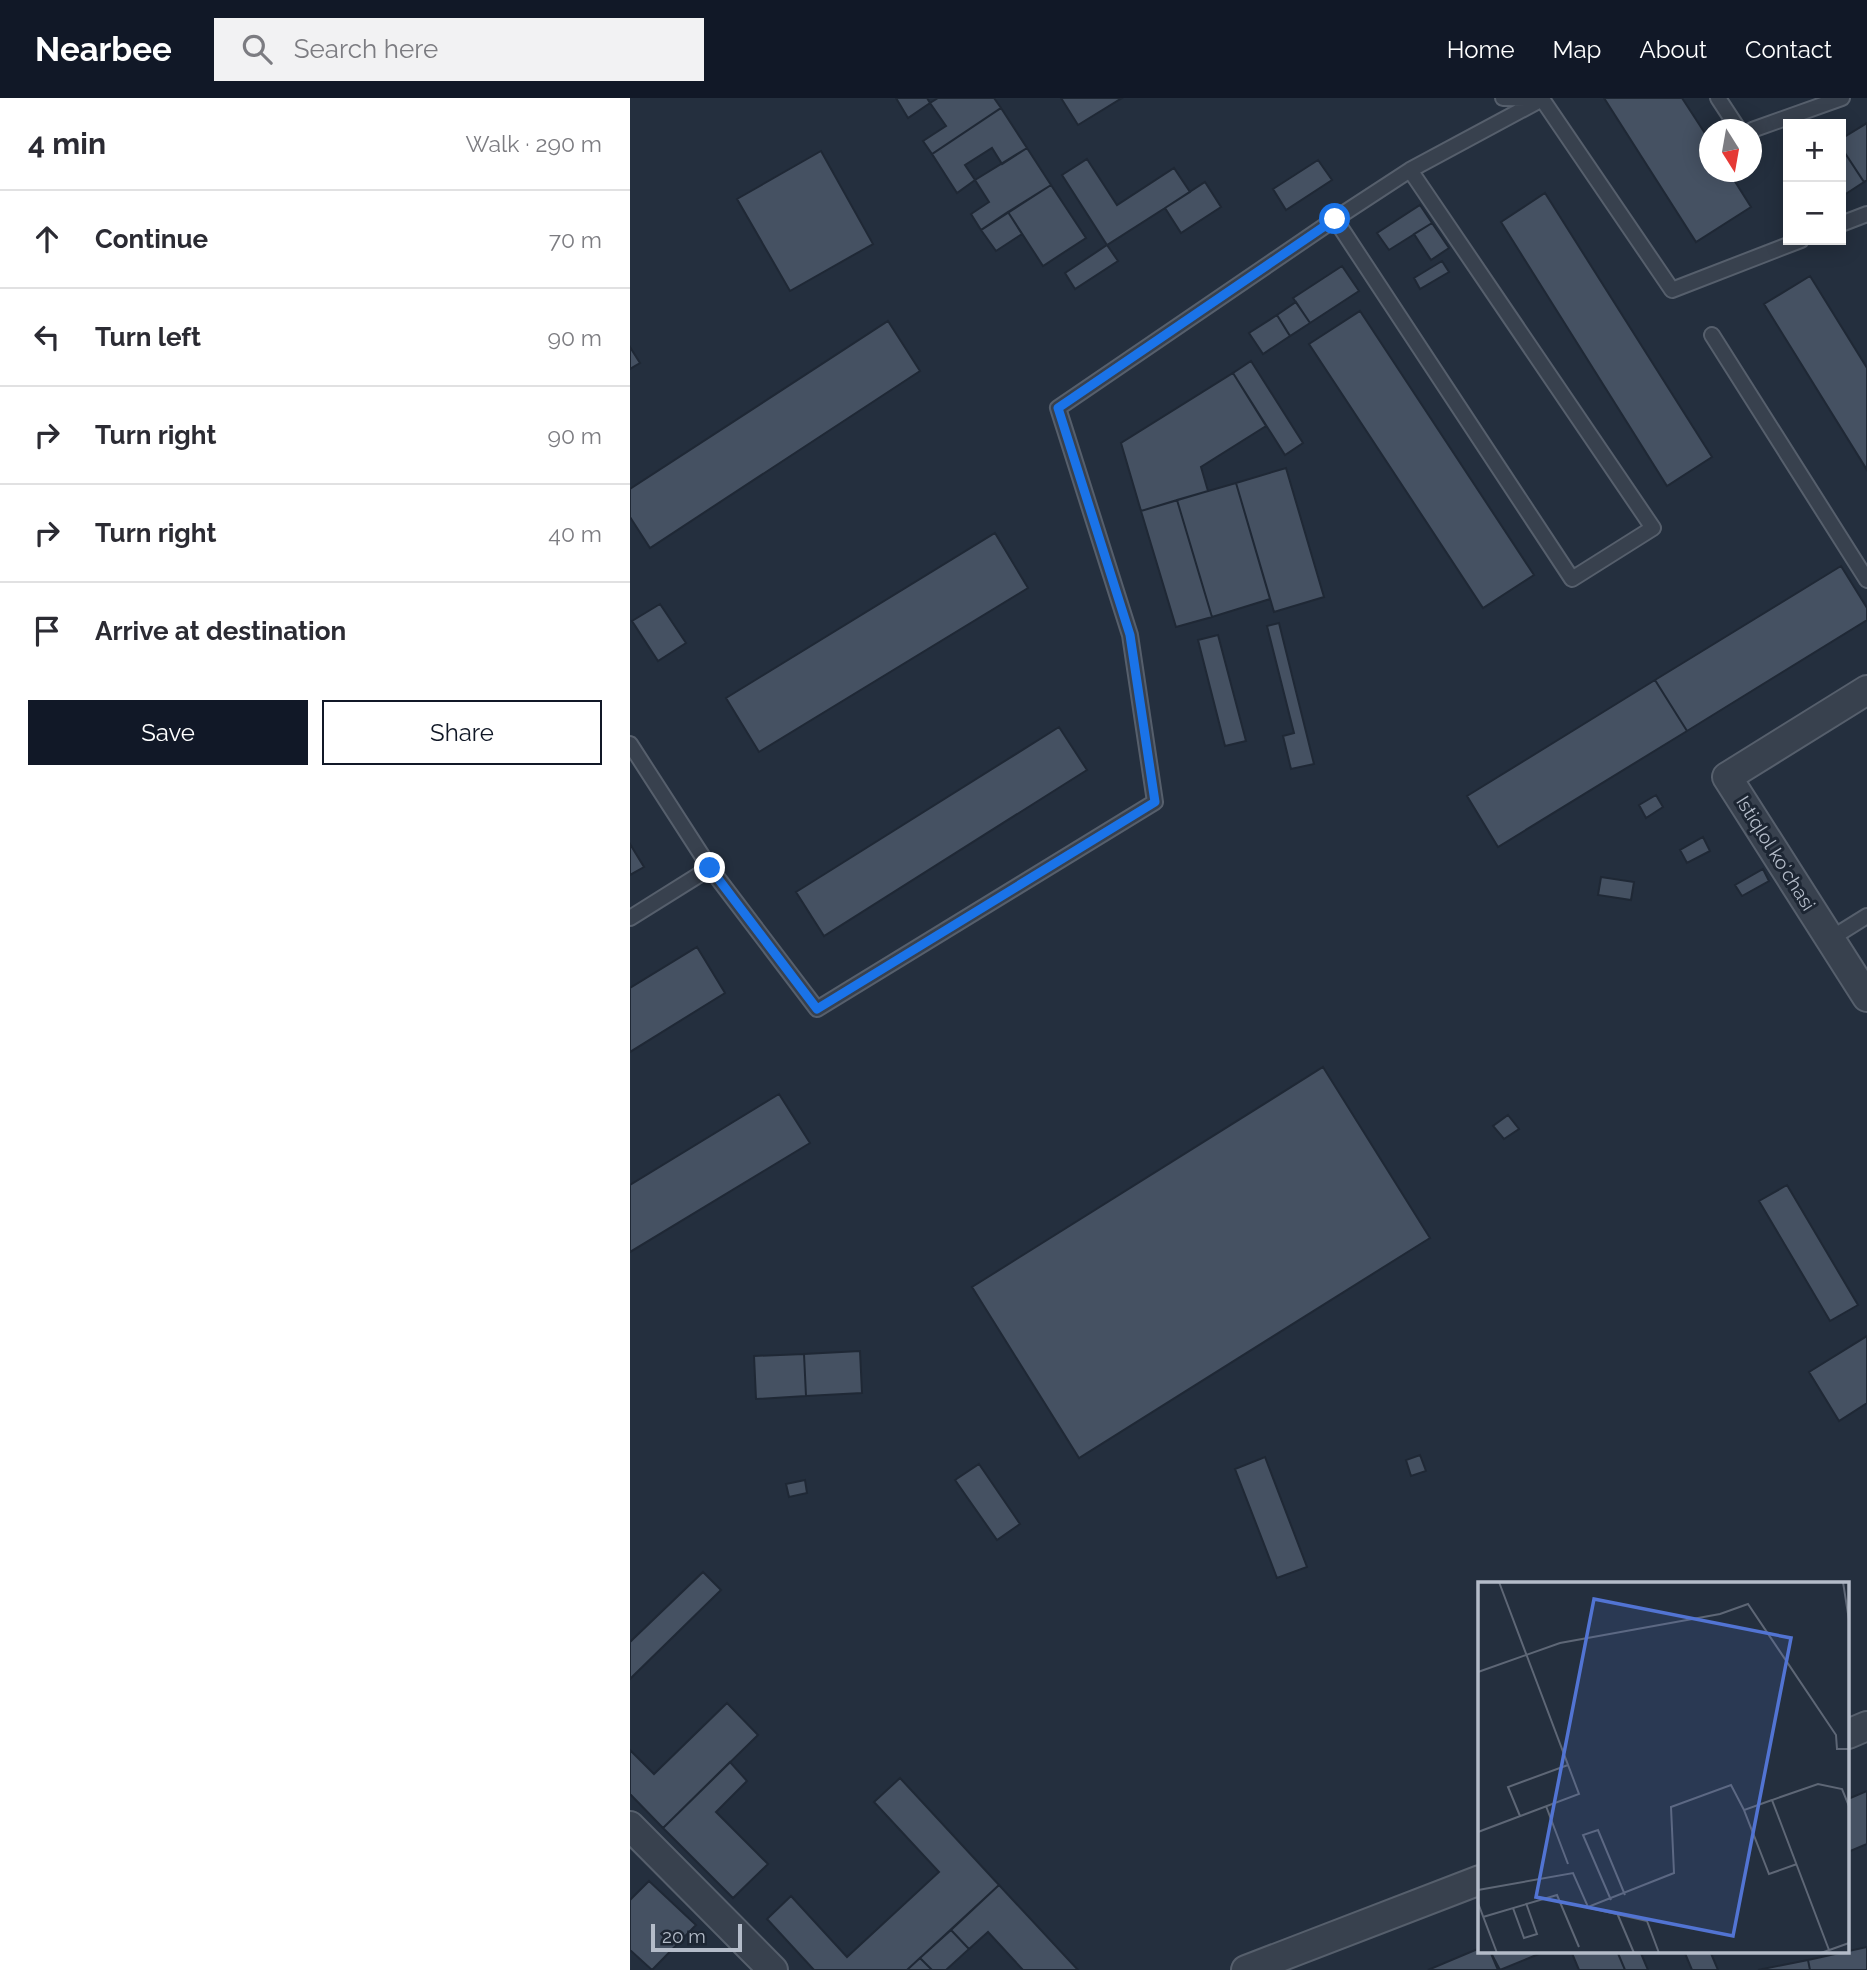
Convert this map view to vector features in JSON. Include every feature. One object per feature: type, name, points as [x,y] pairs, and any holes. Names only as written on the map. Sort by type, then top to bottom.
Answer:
[{"type":"street","name":"Istiqlol koʻchasi","points":[[1867,690],[1727,777],[1867,997]]},
{"type":"street","points":[[1850,1733],[1867,1726]]},
{"type":"street","points":[[630,1826],[773,1970]]},
{"type":"street","points":[[1246,1970],[1478,1881]]},
{"type":"lane","points":[[1503,98],[1542,99]]},
{"type":"lane","points":[[1718,98],[1732,119]]},
{"type":"lane","points":[[1762,126],[1842,98]]},
{"type":"lane","points":[[630,744],[710,868],[817,1009],[1155,802],[1130,635],[1058,408],[1410,170],[1542,99]]},
{"type":"lane","points":[[1542,99],[1671,290],[1788,245]]},
{"type":"lane","points":[[1335,219],[1572,579],[1653,528],[1410,170]]},
{"type":"lane","points":[[1846,222],[1867,214]]},
{"type":"lane","points":[[1712,335],[1867,580]]},
{"type":"lane","points":[[630,918],[710,868]]},
{"type":"lane","points":[[1830,939],[1867,916]]},
{"type":"building","points":[[896,98],[927,98],[930,103],[908,118]]},
{"type":"building","points":[[938,98],[994,98],[1001,108],[932,154],[923,141],[946,126],[930,103]]},
{"type":"building","points":[[1061,98],[1122,98],[1078,125]]},
{"type":"building","points":[[1604,98],[1682,98],[1699,124],[1699,182],[1735,182],[1751,207],[1696,242]]},
{"type":"building","points":[[1001,108],[1027,148],[1002,164],[992,148],[965,165],[975,180],[957,193],[932,154]]},
{"type":"building","points":[[1867,123],[1867,180],[1864,182],[1846,155],[1846,136]]},
{"type":"building","points":[[1027,148],[1051,185],[981,230],[971,214],[989,202],[975,180]]},
{"type":"building","points":[[821,151],[873,244],[790,291],[737,199]]},
{"type":"building","points":[[1846,155],[1864,182],[1846,194]]},
{"type":"building","points":[[1087,159],[1117,205],[1174,168],[1190,192],[1107,245],[1062,175]]},
{"type":"building","points":[[1318,160],[1332,180],[1286,210],[1273,189]]},
{"type":"building","points":[[1205,182],[1221,207],[1181,233],[1165,208]]},
{"type":"building","points":[[1051,185],[1086,238],[1043,266],[1008,212]]},
{"type":"building","points":[[1545,193],[1712,457],[1667,486],[1501,222]]},
{"type":"building","points":[[1420,205],[1432,223],[1389,250],[1377,233]]},
{"type":"building","points":[[1008,212],[1022,234],[996,251],[981,230]]},
{"type":"building","points":[[1432,223],[1449,248],[1431,260],[1414,234]]},
{"type":"building","points":[[1107,245],[1118,261],[1075,289],[1065,273]]},
{"type":"building","points":[[1442,261],[1449,272],[1420,289],[1414,278]]},
{"type":"building","points":[[1342,266],[1359,291],[1310,323],[1293,298]]},
{"type":"building","points":[[1810,276],[1867,368],[1867,470],[1764,304]]},
{"type":"building","points":[[1296,302],[1310,323],[1290,336],[1277,315]]},
{"type":"building","points":[[1360,311],[1534,575],[1483,608],[1309,344]]},
{"type":"building","points":[[1277,315],[1290,336],[1263,354],[1249,333]]},
{"type":"building","points":[[888,321],[920,371],[650,548],[630,517],[630,489]]},
{"type":"building","points":[[630,347],[640,363],[630,369]]},
{"type":"building","points":[[1251,361],[1303,443],[1285,455],[1233,373]]},
{"type":"building","points":[[1233,373],[1266,426],[1201,467],[1208,491],[1141,511],[1121,443]]},
{"type":"building","points":[[1286,468],[1324,597],[1274,612],[1236,483]]},
{"type":"building","points":[[1236,483],[1270,599],[1212,617],[1177,500]]},
{"type":"building","points":[[1177,500],[1212,617],[1176,627],[1141,511]]},
{"type":"building","points":[[995,533],[1028,588],[759,752],[726,698]]},
{"type":"building","points":[[1841,566],[1867,608],[1867,620],[1687,731],[1655,680]]},
{"type":"building","points":[[660,604],[686,643],[658,661],[632,621]]},
{"type":"building","points":[[1279,623],[1314,764],[1291,769],[1283,736],[1294,733],[1267,626]]},
{"type":"building","points":[[1218,635],[1246,741],[1225,746],[1198,640]]},
{"type":"building","points":[[1655,680],[1687,731],[1498,847],[1467,796]]},
{"type":"building","points":[[1059,727],[1087,770],[824,936],[796,892]]},
{"type":"building","points":[[1656,795],[1663,807],[1646,818],[1639,805]]},
{"type":"building","points":[[1703,837],[1710,851],[1687,863],[1680,850]]},
{"type":"building","points":[[630,844],[644,867],[630,875]]},
{"type":"building","points":[[1763,869],[1769,881],[1742,896],[1735,885]]},
{"type":"building","points":[[1601,877],[1634,882],[1631,900],[1598,895]]},
{"type":"building","points":[[697,947],[725,993],[630,1052],[630,988]]},
{"type":"building","points":[[1323,1067],[1430,1238],[1079,1458],[972,1287]]},
{"type":"building","points":[[779,1094],[810,1143],[630,1252],[630,1185]]},
{"type":"building","points":[[1508,1115],[1519,1129],[1504,1139],[1493,1126]]},
{"type":"building","points":[[1787,1185],[1858,1305],[1830,1321],[1759,1201]]},
{"type":"building","points":[[1867,1336],[1867,1403],[1839,1421],[1809,1372]]},
{"type":"building","points":[[860,1351],[862,1393],[806,1396],[804,1354]]},
{"type":"building","points":[[804,1354],[806,1396],[756,1399],[754,1356]]},
{"type":"building","points":[[1420,1455],[1426,1471],[1411,1476],[1406,1460]]},
{"type":"building","points":[[1265,1457],[1307,1567],[1277,1578],[1235,1469]]},
{"type":"building","points":[[979,1464],[1020,1524],[997,1540],[955,1480]]},
{"type":"building","points":[[805,1480],[807,1493],[789,1497],[786,1484]]},
{"type":"building","points":[[703,1572],[721,1590],[630,1679],[630,1642]]},
{"type":"building","points":[[727,1703],[758,1735],[663,1828],[630,1794],[630,1750],[654,1774]]},
{"type":"building","points":[[730,1762],[747,1781],[716,1812],[768,1864],[733,1898],[663,1828]]},
{"type":"building","points":[[900,1778],[999,1885],[907,1970],[814,1970],[767,1919],[791,1896],[847,1957],[939,1872],[874,1802]]},
{"type":"building","points":[[1867,1791],[1867,1844],[1850,1851],[1850,1798]]},
{"type":"building","points":[[649,1881],[696,1925],[652,1970],[630,1950],[630,1900]]},
{"type":"building","points":[[999,1885],[1078,1970],[1023,1970],[988,1932],[969,1949],[951,1930]]},
{"type":"building","points":[[951,1930],[969,1949],[946,1970],[932,1970],[920,1958]]},
{"type":"building","points":[[1867,1947],[1867,1970],[1810,1970],[1808,1960]]},
{"type":"building","points":[[1478,1949],[1478,1952],[1490,1952],[1498,1970],[1428,1970]]},
{"type":"building","points":[[1491,1952],[1544,1952],[1500,1970]]},
{"type":"building","points":[[1571,1952],[1617,1952],[1625,1970],[1579,1970]]},
{"type":"building","points":[[1617,1952],[1640,1952],[1648,1970],[1625,1970]]},
{"type":"building","points":[[1684,1952],[1710,1952],[1718,1970],[1692,1970]]},
{"type":"building","points":[[920,1958],[932,1970],[907,1970]]},
{"type":"building","points":[[1808,1960],[1810,1970],[1758,1970]]},
{"type":"route","points":[[710,868],[817,1009],[1155,802],[1130,635],[1058,408],[1335,219]]}]
